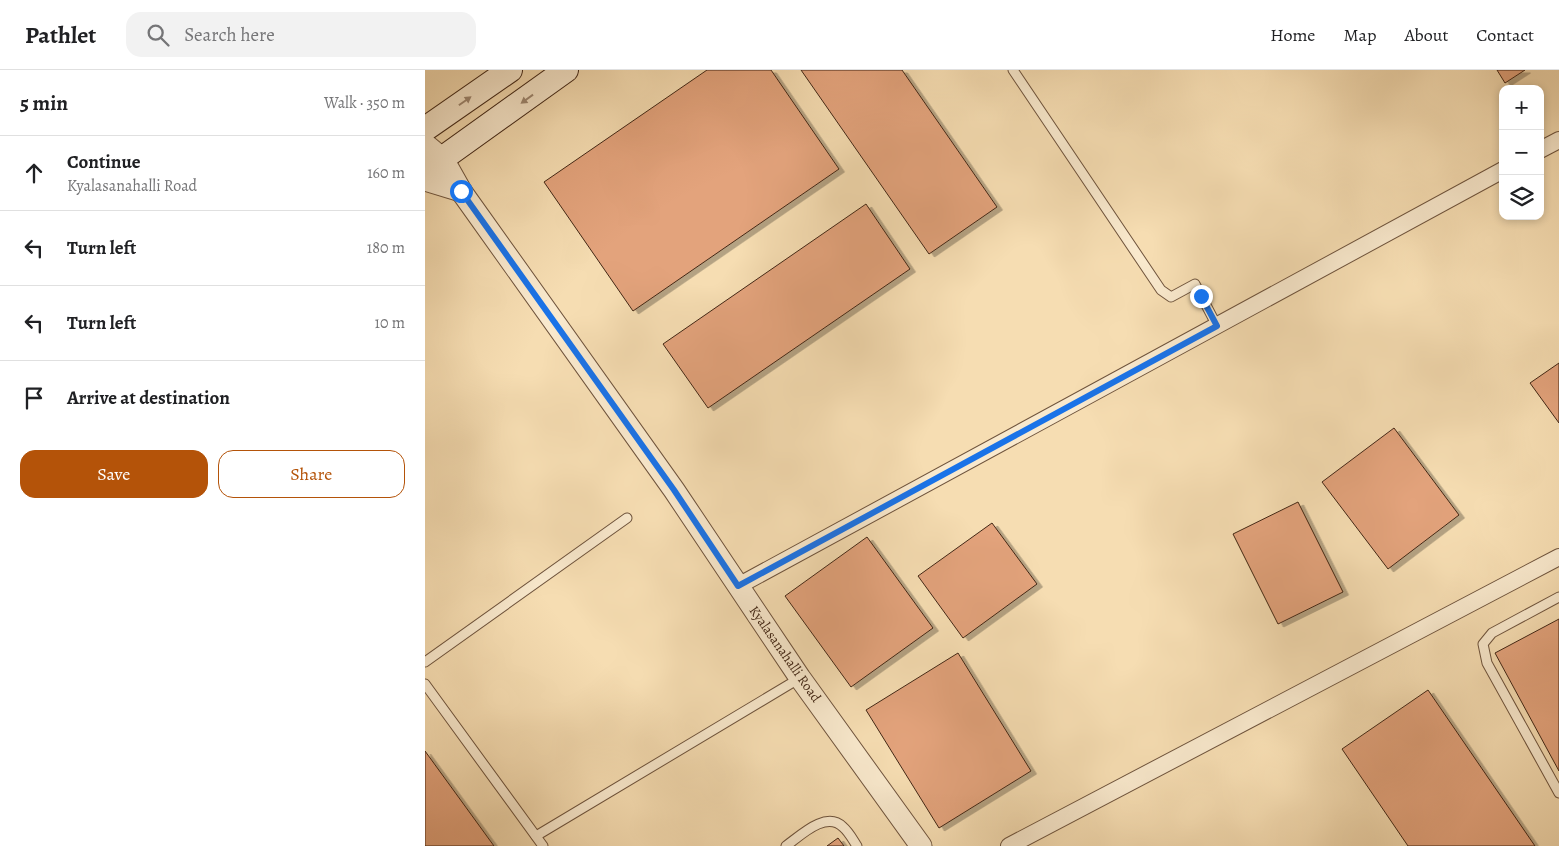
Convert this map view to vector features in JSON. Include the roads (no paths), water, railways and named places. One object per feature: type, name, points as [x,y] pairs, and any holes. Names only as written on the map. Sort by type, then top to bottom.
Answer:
[{"type":"main road","points":[[425,129],[510,70]]},
{"type":"main road","points":[[434,165],[566,70]]},
{"type":"street","points":[[1544,148],[1559,140]]},
{"type":"street","points":[[425,144],[434,165]]},
{"type":"street","name":"Kyalasanahalli Road","points":[[434,165],[461,191],[674,490],[800,678],[921,846]]},
{"type":"street","points":[[738,586],[1499,172]]},
{"type":"street","points":[[425,180],[461,191]]},
{"type":"street","points":[[1009,846],[1559,557]]},
{"type":"lane","points":[[1013,70],[1161,290],[1171,297],[1195,284],[1217,326]]},
{"type":"lane","points":[[425,662],[627,518]]},
{"type":"lane","points":[[1559,597],[1492,632],[1483,644],[1487,663],[1559,793]]},
{"type":"lane","points":[[537,836],[800,678]]},
{"type":"lane","points":[[425,684],[543,846]]},
{"type":"lane","points":[[786,846],[817,824],[829,820],[843,826],[857,846]]}]
